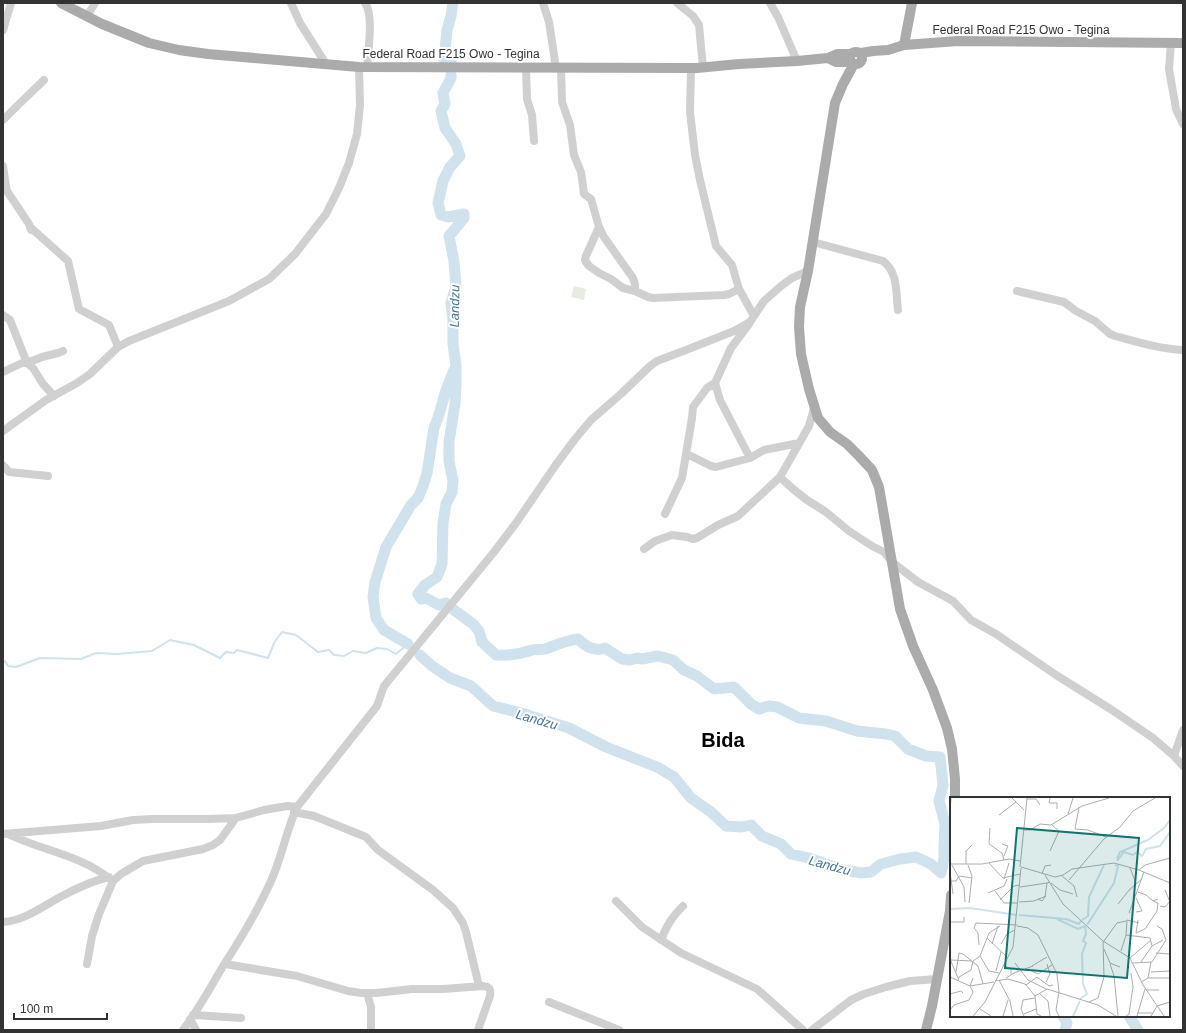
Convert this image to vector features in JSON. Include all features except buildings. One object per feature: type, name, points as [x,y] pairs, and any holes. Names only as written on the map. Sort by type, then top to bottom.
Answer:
[{"type":"main road","name":"Federal Road F215 Owo - Tegina","points":[[61,3],[102,24],[128,35],[150,43],[179,50],[208,54],[363,67],[703,68],[828,58],[837,54],[856,59],[873,50],[888,50],[904,45],[958,41],[1183,43]]},
{"type":"main road","points":[[904,45],[912,3]]},
{"type":"main road","points":[[856,59],[843,84],[836,103],[808,271],[800,307],[799,327],[801,354],[814,408],[818,418],[830,432],[847,444],[872,470],[879,487],[900,609],[913,646],[933,690],[947,728],[952,749],[955,797]]},
{"type":"main road","points":[[926,1030],[950,911]]},
{"type":"street","points":[[3,30],[11,3]]},
{"type":"street","points":[[87,16],[95,3]]},
{"type":"street","points":[[291,3],[300,23],[326,64]]},
{"type":"street","points":[[3,431],[46,400],[90,374],[118,347],[129,341],[241,295],[269,279],[295,254],[326,214],[349,163],[358,134],[363,67],[370,16],[365,3]]},
{"type":"street","points":[[543,3],[549,22],[558,68],[562,102],[570,125],[574,155],[581,172],[584,194],[591,199],[599,228],[633,278],[635,291]]},
{"type":"street","points":[[677,3],[693,16],[699,25],[703,68]]},
{"type":"street","points":[[770,3],[778,17],[797,61]]},
{"type":"street","points":[[1171,43],[1169,69],[1176,110],[1183,124]]},
{"type":"street","points":[[526,68],[527,99],[532,115],[534,141]]},
{"type":"street","points":[[691,68],[690,112],[695,155],[716,246],[732,266],[739,289],[752,319]]},
{"type":"street","points":[[3,120],[44,80]]},
{"type":"street","points":[[3,166],[5,195],[31,229],[68,261],[79,309],[109,325],[118,347]]},
{"type":"street","points":[[599,228],[585,260],[589,266],[623,288],[635,291],[648,297],[671,298],[729,294],[739,289]]},
{"type":"street","points":[[813,242],[884,261],[891,268],[894,278],[898,310]]},
{"type":"street","points":[[665,514],[682,478],[687,454],[693,407],[707,388],[715,383],[731,348],[764,301],[792,278],[808,271]]},
{"type":"street","points":[[1017,291],[1064,302],[1076,311],[1095,321],[1110,334],[1115,336],[1148,345],[1173,350],[1183,350]]},
{"type":"street","points":[[3,315],[10,320],[27,363],[33,368],[42,384],[54,396]]},
{"type":"street","points":[[183,1030],[237,945],[262,902],[272,879],[296,809],[377,706],[384,686],[494,552],[516,523],[554,466],[575,439],[591,420],[657,361],[734,331],[752,319]]},
{"type":"street","points":[[3,372],[22,363],[27,363],[42,357],[58,354],[63,350]]},
{"type":"street","points":[[715,383],[720,400],[750,458]]},
{"type":"street","points":[[644,549],[655,541],[664,537],[672,536],[693,539],[698,538],[718,525],[738,516],[780,477],[809,426],[814,408]]},
{"type":"street","points":[[687,454],[711,466],[716,466],[750,458],[764,450],[799,443]]},
{"type":"street","points":[[3,465],[6,474],[48,476]]},
{"type":"street","points":[[780,477],[797,493],[826,512],[849,531],[884,552],[892,562],[918,582],[953,601],[972,620],[996,634],[1056,675],[1154,738],[1183,766]]},
{"type":"street","points":[[1174,756],[1183,730]]},
{"type":"street","points":[[6,834],[101,826],[152,818],[236,818],[264,810],[287,806],[366,837],[378,850],[433,890],[453,908],[466,932],[479,986]]},
{"type":"street","points":[[3,922],[24,918],[63,895],[88,884],[111,879],[143,861],[203,849],[213,845],[220,840],[236,818]]},
{"type":"street","points":[[6,834],[75,858],[111,879]]},
{"type":"street","points":[[87,964],[92,936],[111,879]]},
{"type":"street","points":[[616,901],[642,927],[681,954],[757,989],[803,1030]]},
{"type":"street","points":[[660,940],[666,926],[683,906]]},
{"type":"street","points":[[225,964],[297,976],[361,994],[412,989],[443,989],[479,986],[488,987],[490,988],[488,1005],[478,1030]]},
{"type":"street","points":[[812,1030],[851,1000],[864,994],[910,981],[937,978]]},
{"type":"street","points":[[367,993],[371,1007],[371,1030]]},
{"type":"street","points":[[549,1002],[619,1030]]},
{"type":"street","points":[[192,1017],[241,1018]]},
{"type":"street","points":[[192,1017],[196,1030]]},
{"type":"shaded area","points":[[574,286],[586,289],[584,300],[571,297]]},
{"type":"waterway","name":"Landzu","points":[[451,62],[444,59],[447,30],[453,3]]},
{"type":"waterway","name":"Landzu","points":[[446,603],[439,605],[426,598],[421,599],[418,594],[425,585],[437,577],[442,564],[443,523],[446,504],[452,492],[453,481],[449,461],[449,442],[455,404],[456,366],[453,344],[451,303],[456,287],[454,261],[449,236],[464,218],[464,214],[448,217],[441,215],[438,203],[443,181],[450,167],[460,156],[456,144],[445,128],[441,111],[445,104],[443,93],[451,78],[451,75]]},
{"type":"waterway","name":"Landzu","points":[[408,644],[384,630],[376,618],[373,597],[375,582],[386,547],[411,505],[418,498],[423,486],[427,473],[434,428],[454,370]]},
{"type":"waterway","name":"Landzu","points":[[420,655],[432,666],[450,678],[471,686],[493,706],[569,728],[606,747],[657,767],[674,777],[691,798],[711,812],[726,826],[742,827],[751,825],[762,836],[781,844],[791,854],[809,858],[839,869],[861,873],[871,872],[881,864],[916,857],[931,864],[941,873],[944,859],[945,824],[939,801],[943,785],[940,757],[926,756],[908,749],[895,736],[857,731],[826,721],[799,718],[777,707],[769,706],[759,709],[751,704],[734,687],[714,689],[697,676],[684,670],[673,660],[658,656],[642,659],[622,659],[605,648],[594,649],[578,639],[545,649],[523,653],[496,655],[482,642],[479,631],[473,624],[454,610]]},
{"type":"waterway","points":[[3,662],[5,661],[8,666],[16,667],[40,658],[81,659],[96,653],[118,654],[152,651],[170,640],[194,645],[220,658],[226,652],[234,653],[237,650],[268,658],[275,641],[282,632],[296,635],[318,652],[329,650],[334,655],[344,656],[353,651],[366,653],[377,648],[387,649],[396,654],[408,644]]},
{"type":"waterway","name":"Landzu","points":[[1064,1017],[1067,1023],[1065,1030]]},
{"type":"waterway","name":"Landzu","points":[[1130,1017],[1138,1030]]},
{"type":"district","name":"Bida","points":[[723,740]]}]
